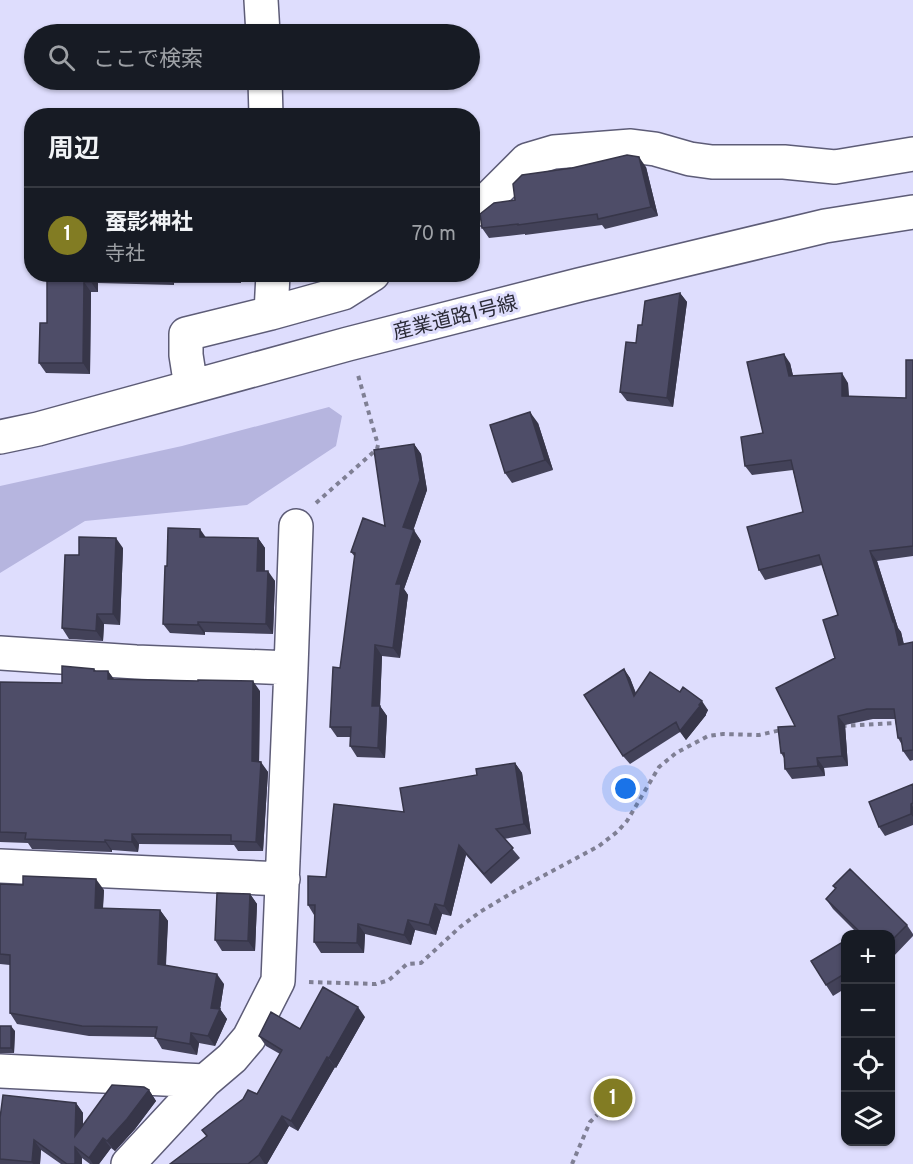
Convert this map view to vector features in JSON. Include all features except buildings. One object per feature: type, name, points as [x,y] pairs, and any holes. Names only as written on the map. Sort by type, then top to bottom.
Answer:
[{"type":"street","points":[[261,0],[262,24]]},
{"type":"street","points":[[265,90],[266,108]]},
{"type":"street","points":[[480,206],[527,160],[554,152],[631,146],[712,162],[784,162],[835,167],[913,154]]},
{"type":"street","name":"産業道路1号線","points":[[0,437],[38,429],[348,344],[590,283],[825,226],[913,212]]},
{"type":"street","points":[[271,313],[273,282]]},
{"type":"street","points":[[192,387],[186,355],[186,334],[343,293],[360,282]]},
{"type":"street","points":[[128,1164],[205,1081],[232,1058],[249,1038],[278,981],[296,526]]},
{"type":"street","points":[[0,653],[136,662],[291,668]]},
{"type":"street","points":[[0,866],[283,879]]},
{"type":"street","points":[[0,1071],[205,1081]]},
{"type":"path","points":[[296,526],[308,510],[377,449],[378,445],[358,375]]},
{"type":"path","points":[[838,726],[903,723]]},
{"type":"path","points":[[278,981],[376,984],[389,980],[407,964],[421,963],[480,912],[599,846],[617,832],[627,821],[659,767],[676,753],[708,736],[759,735],[785,730]]},
{"type":"path","points":[[572,1164],[590,1122],[597,1115]]},
{"type":"shaded area","points":[[329,407],[342,416],[336,446],[247,505],[85,521],[0,573],[0,486],[182,446]]},
{"type":"place","name":"蚕影神社","points":[[613,1098]]}]
